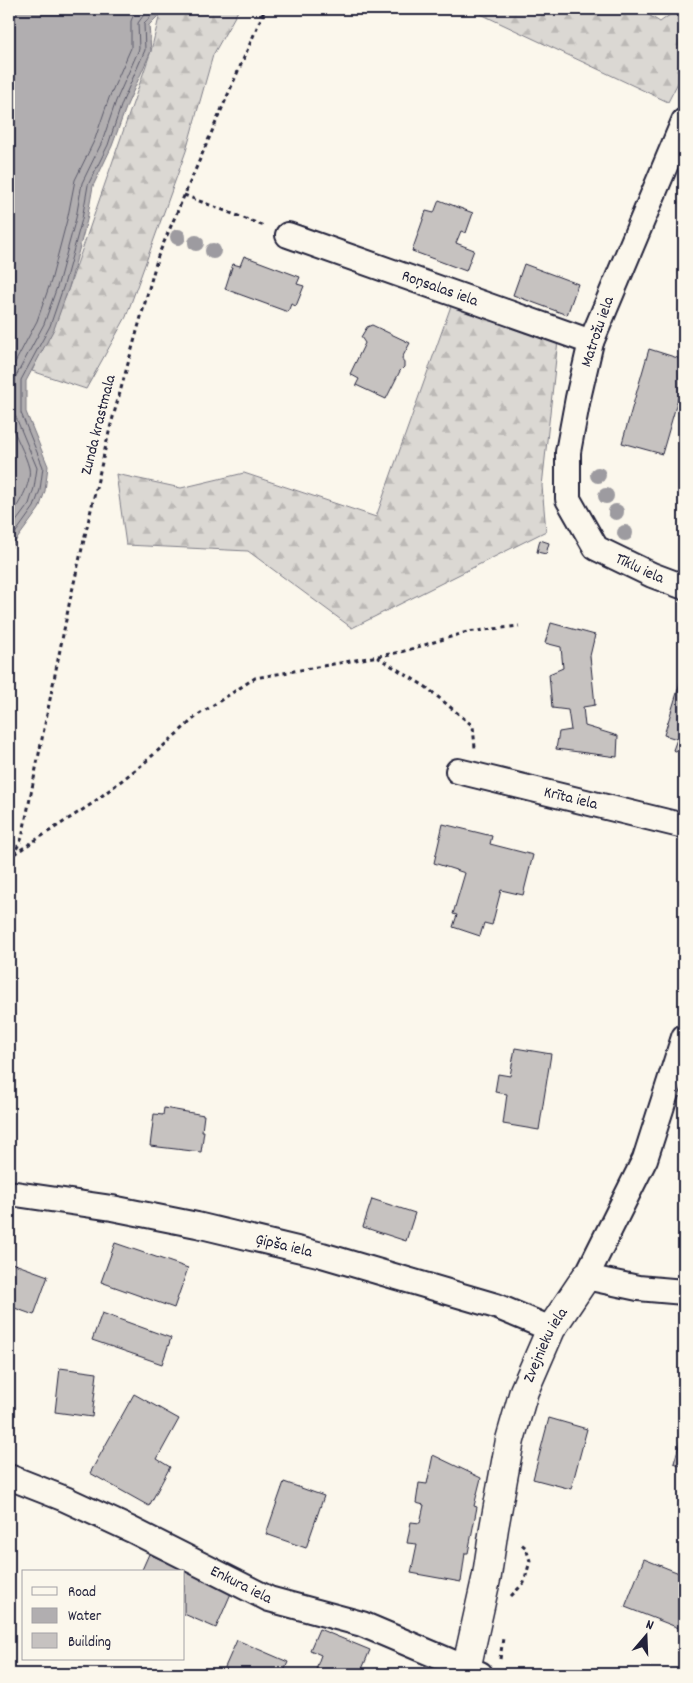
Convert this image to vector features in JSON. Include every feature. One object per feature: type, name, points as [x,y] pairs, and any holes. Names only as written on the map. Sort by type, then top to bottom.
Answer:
[{"type":"street","name":"Matrožu iela","points":[[596,548],[568,499],[568,452],[578,398],[591,342],[684,121]]},
{"type":"street","name":"Roņsalas iela","points":[[288,235],[591,342]]},
{"type":"street","name":"Tīklu iela","points":[[596,548],[652,575],[684,587]]},
{"type":"street","name":"Krīta iela","points":[[467,773],[684,826]]},
{"type":"street","name":"Zvejnieku iela","points":[[470,1672],[510,1440],[524,1391],[551,1329],[586,1277],[645,1159],[684,1037]]},
{"type":"street","name":"Ģipša iela","points":[[9,1193],[112,1208],[197,1225],[322,1255],[496,1306],[551,1329]]},
{"type":"street","points":[[586,1277],[638,1288],[684,1292]]},
{"type":"street","name":"Enkura iela","points":[[9,1477],[65,1499],[132,1530],[270,1599],[362,1624],[470,1672]]},
{"type":"path","name":"Zunda krastmala","points":[[9,863],[22,838],[70,600],[110,428],[158,256],[265,9]]},
{"type":"path","points":[[184,195],[288,235]]},
{"type":"path","points":[[13,855],[90,805],[143,764],[198,716],[255,678],[401,652],[467,632],[518,626]]},
{"type":"path","points":[[377,656],[426,687],[473,726],[467,773]]},
{"type":"green space","points":[[161,9],[239,9],[213,55],[186,151],[126,317],[86,389],[32,371],[66,296],[151,51]]},
{"type":"green space","points":[[470,9],[639,9],[660,22],[678,9],[684,9],[684,71],[668,102]]},
{"type":"green space","points":[[452,303],[558,340],[542,486],[546,531],[352,628],[248,551],[126,545],[116,474],[181,488],[244,473],[376,517]]},
{"type":"water","points":[[9,9],[160,9],[157,17],[149,25],[151,51],[127,105],[112,146],[93,186],[87,220],[69,287],[54,329],[26,381],[26,412],[48,466],[45,491],[39,509],[9,550]]},
{"type":"building","points":[[439,200],[473,213],[466,233],[461,231],[456,243],[474,250],[466,271],[412,251],[426,211],[434,213]]},
{"type":"building","points":[[244,256],[300,277],[297,284],[304,286],[296,306],[291,304],[288,312],[225,289],[233,264],[240,266]]},
{"type":"building","points":[[524,264],[578,284],[567,315],[513,295]]},
{"type":"building","points":[[372,325],[410,343],[402,358],[404,367],[400,371],[386,399],[356,385],[359,379],[350,374],[365,343],[361,337],[367,327]]},
{"type":"building","points":[[649,349],[684,360],[684,378],[662,454],[622,443]]},
{"type":"building","points":[[540,540],[549,543],[546,554],[537,552]]},
{"type":"building","points":[[551,623],[595,635],[590,656],[595,705],[583,707],[585,726],[618,736],[617,757],[556,749],[559,732],[571,730],[568,710],[552,708],[549,674],[563,668],[561,647],[545,643]]},
{"type":"building","points":[[684,670],[684,754],[673,750],[677,739],[664,735]]},
{"type":"building","points":[[443,824],[492,836],[490,844],[533,855],[523,895],[501,890],[492,925],[484,923],[480,936],[453,927],[457,915],[453,914],[465,873],[434,863]]},
{"type":"building","points":[[515,1048],[551,1054],[539,1130],[503,1124],[507,1094],[495,1092],[498,1074],[510,1076]]},
{"type":"building","points":[[164,1108],[204,1115],[201,1152],[150,1146],[154,1114],[163,1115]]},
{"type":"building","points":[[372,1199],[415,1213],[406,1241],[363,1227]]},
{"type":"building","points":[[115,1243],[188,1268],[174,1308],[101,1282]]},
{"type":"building","points":[[9,1262],[48,1276],[34,1315],[9,1306]]},
{"type":"building","points":[[102,1313],[171,1338],[162,1364],[92,1340]]},
{"type":"building","points":[[60,1368],[97,1373],[92,1417],[55,1412]]},
{"type":"building","points":[[134,1394],[179,1419],[157,1459],[170,1467],[149,1506],[90,1473]]},
{"type":"building","points":[[549,1418],[587,1429],[571,1489],[533,1479]]},
{"type":"building","points":[[684,1428],[684,1467],[674,1463]]},
{"type":"building","points":[[433,1455],[481,1478],[474,1506],[477,1507],[468,1553],[465,1553],[461,1582],[411,1573],[417,1544],[407,1543],[411,1522],[420,1523],[424,1505],[416,1503],[419,1483],[427,1484]]},
{"type":"building","points":[[284,1482],[324,1496],[306,1548],[266,1534]]},
{"type":"building","points":[[149,1554],[185,1570],[142,1570]]},
{"type":"building","points":[[644,1559],[684,1575],[684,1630],[625,1607]]},
{"type":"building","points":[[185,1570],[232,1591],[216,1628],[185,1614]]},
{"type":"building","points":[[319,1629],[370,1650],[360,1674],[346,1669],[344,1674],[328,1674],[316,1669],[321,1655],[310,1650]]},
{"type":"building","points":[[237,1640],[288,1662],[283,1674],[222,1674]]}]
